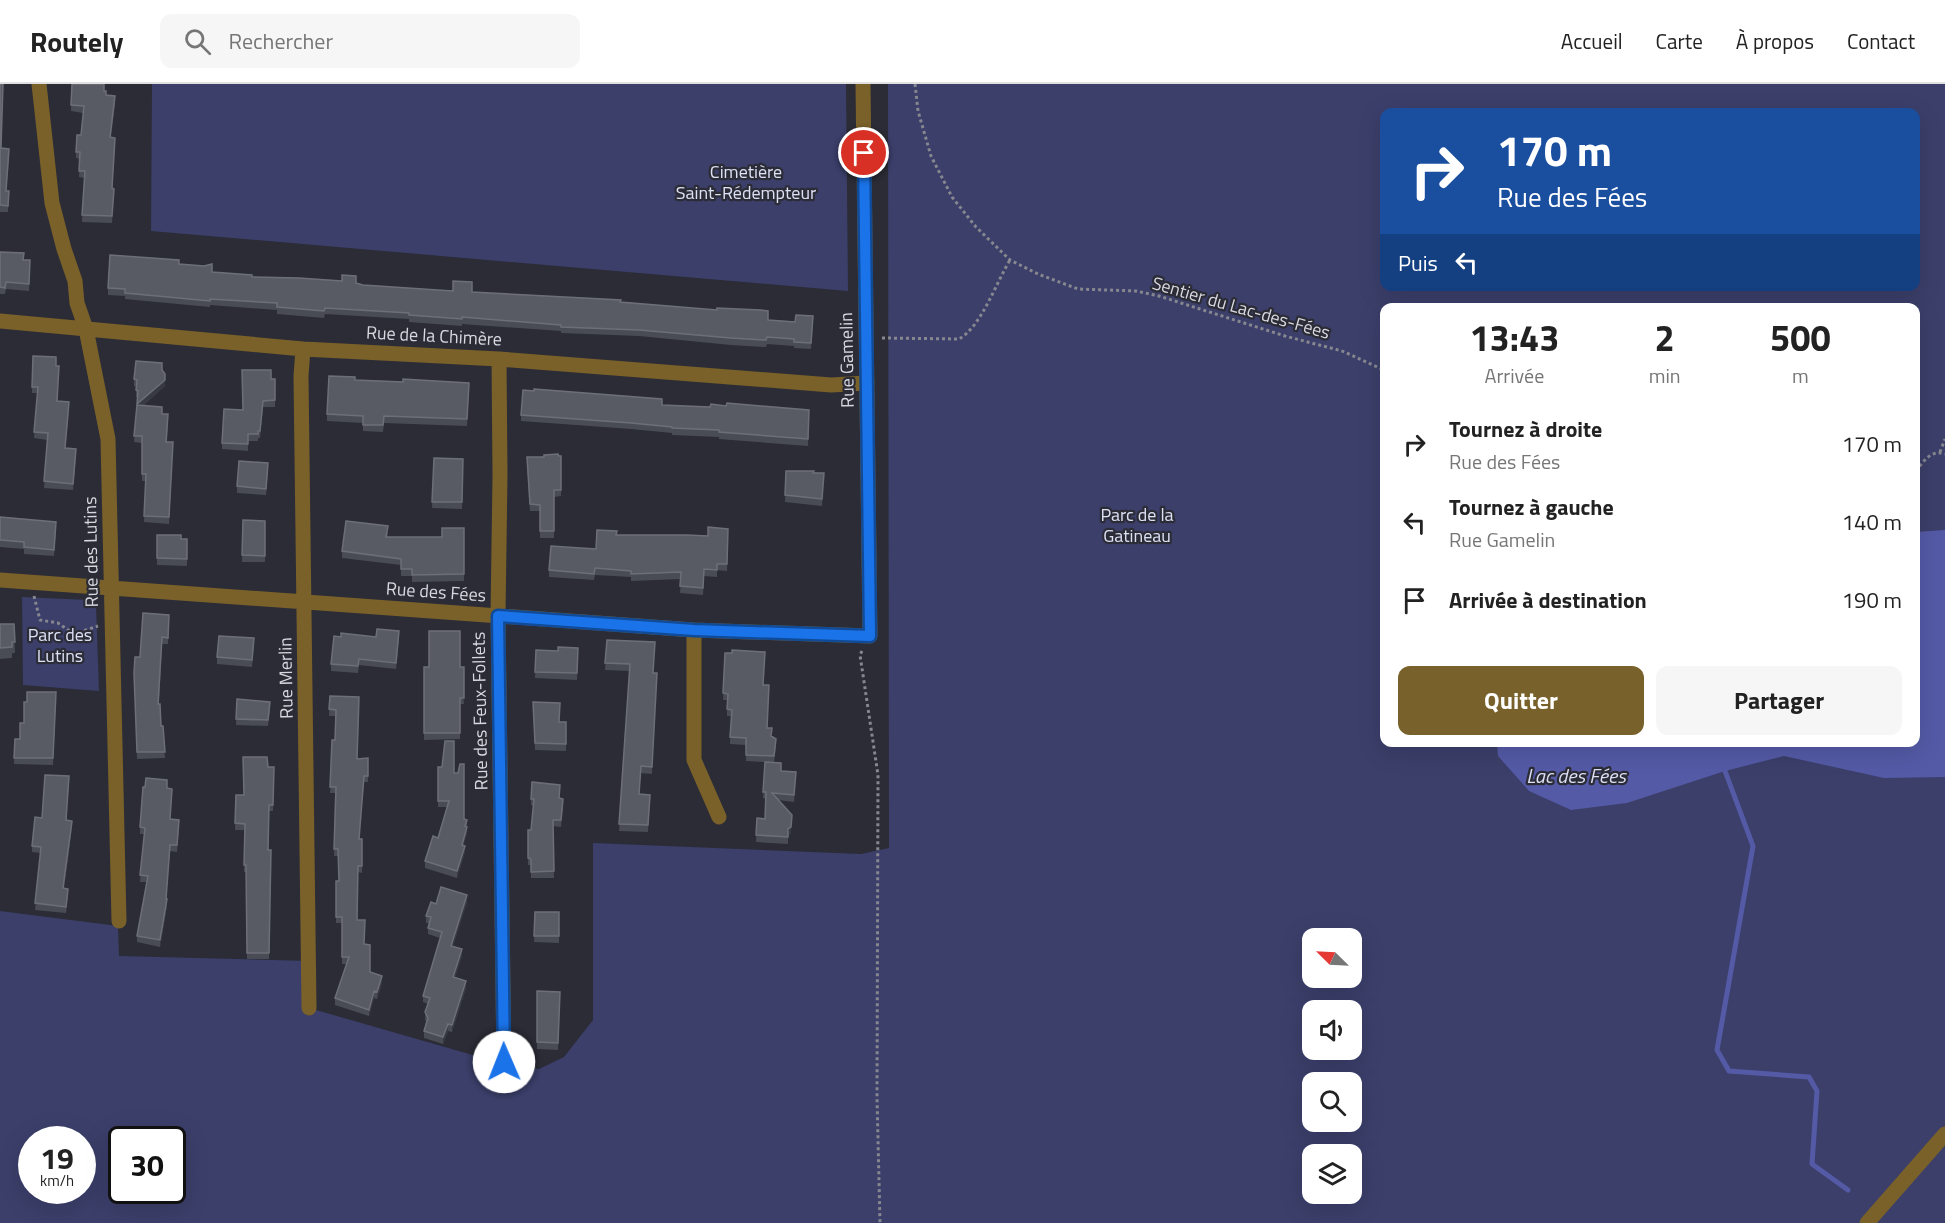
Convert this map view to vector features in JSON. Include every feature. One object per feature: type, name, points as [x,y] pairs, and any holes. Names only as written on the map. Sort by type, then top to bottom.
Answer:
[{"type":"street","name":"Rue des Lutins","points":[[39,84],[52,203],[63,249],[75,282],[77,303],[86,329],[108,439],[119,921]]},
{"type":"street","name":"Rue Gamelin","points":[[863,84],[870,636]]},
{"type":"street","name":"Rue de la Chimère","points":[[0,321],[303,349],[499,359],[831,385],[867,383]]},
{"type":"street","name":"Rue Merlin","points":[[303,349],[301,376],[309,1008]]},
{"type":"street","name":"Rue des Feux-Follets","points":[[499,359],[501,475],[498,616],[504,1062]]},
{"type":"street","name":"Rue des Fées","points":[[0,580],[694,630],[870,636]]},
{"type":"street","points":[[694,630],[694,760],[719,817]]},
{"type":"street","points":[[1867,1223],[1945,1134]]},
{"type":"path","name":"Sentier du Lac-des-Fées","points":[[915,84],[918,111],[931,156],[952,197],[976,227],[1010,260],[1038,274],[1078,289],[1136,291],[1159,296],[1342,351],[1380,368]]},
{"type":"path","points":[[866,338],[958,339],[968,333],[976,322],[1010,260]]},
{"type":"path","points":[[1940,452],[1945,439]]},
{"type":"path","points":[[1920,466],[1928,456],[1940,452],[1945,454]]},
{"type":"path","points":[[33,582],[35,604],[40,620],[58,623],[68,630],[80,632],[111,622]]},
{"type":"path","points":[[870,636],[860,655],[878,775],[877,1096],[880,1223]]},
{"type":"green space","name":"Cimetière Saint-Rédempteur","points":[[152,84],[846,84],[848,291],[151,231]]},
{"type":"green space","name":"Parc de la Gatineau","points":[[888,84],[1945,84],[1945,1223],[0,1223],[0,911],[118,926],[119,956],[308,961],[309,1008],[504,1064],[539,1069],[564,1057],[593,1020],[593,843],[861,854],[889,848]]},
{"type":"green space","name":"Parc des Lutins","points":[[22,597],[88,600],[96,605],[99,691],[23,685]]},
{"type":"water","name":"Lac des Fées","points":[[1945,530],[1945,777],[1884,778],[1784,756],[1725,771],[1627,803],[1571,810],[1529,791],[1498,756],[1497,747],[1920,747],[1920,532]]},
{"type":"building","points":[[0,84],[3,84],[1,148],[9,149],[6,191],[9,191],[8,206],[0,205]]},
{"type":"building","points":[[72,84],[104,84],[106,95],[115,96],[110,137],[115,138],[112,216],[82,215],[85,171],[79,171],[80,152],[76,152],[77,135],[81,135],[84,106],[71,105]]},
{"type":"building","points":[[0,252],[24,253],[23,260],[30,260],[29,284],[6,282],[5,288],[0,287]]},
{"type":"building","points":[[110,255],[179,260],[179,264],[204,266],[212,264],[212,272],[252,275],[252,277],[342,281],[342,275],[356,276],[356,283],[363,285],[453,291],[453,281],[472,282],[472,292],[621,300],[620,302],[717,310],[717,308],[761,310],[768,311],[768,320],[795,322],[796,315],[813,316],[811,343],[794,342],[794,339],[767,337],[766,340],[639,330],[561,327],[561,325],[462,317],[462,319],[409,315],[409,313],[325,308],[324,311],[277,307],[277,303],[210,299],[210,301],[125,293],[125,289],[108,288]]},
{"type":"building","points":[[33,356],[56,357],[56,366],[59,366],[57,401],[69,402],[65,448],[76,449],[73,484],[44,481],[48,433],[34,432],[38,387],[32,387]]},
{"type":"building","points":[[136,361],[162,363],[162,370],[165,374],[165,380],[137,404],[137,380],[134,379]]},
{"type":"building","points":[[242,370],[271,370],[271,379],[275,379],[275,400],[263,401],[260,431],[258,434],[248,434],[248,444],[222,443],[224,409],[243,410]]},
{"type":"building","points":[[329,376],[355,377],[355,380],[403,382],[403,379],[469,383],[467,419],[384,416],[383,425],[363,425],[363,416],[327,414]]},
{"type":"building","points":[[534,389],[662,399],[662,405],[710,407],[711,404],[726,406],[727,403],[809,410],[808,439],[521,415],[523,390],[534,391]]},
{"type":"building","points":[[137,405],[162,407],[162,414],[168,414],[166,442],[173,442],[169,517],[144,516],[146,474],[142,474],[142,436],[134,436]]},
{"type":"building","points":[[558,454],[561,456],[561,490],[554,490],[554,531],[540,531],[540,505],[530,504],[527,457]]},
{"type":"building","points":[[434,458],[463,459],[462,502],[432,502]]},
{"type":"building","points":[[239,461],[268,463],[266,489],[237,486]]},
{"type":"building","points":[[786,471],[824,473],[822,499],[785,495]]},
{"type":"building","points":[[0,517],[56,522],[54,550],[24,547],[24,542],[0,540]]},
{"type":"building","points":[[243,520],[265,521],[265,556],[242,555]]},
{"type":"building","points":[[346,521],[388,526],[386,537],[442,537],[442,528],[464,528],[464,574],[412,575],[412,569],[401,569],[401,559],[342,551]]},
{"type":"building","points":[[708,527],[728,529],[727,564],[717,564],[717,570],[704,569],[703,588],[680,586],[681,572],[631,574],[631,571],[595,568],[594,574],[549,570],[551,546],[596,549],[597,530],[617,531],[616,535],[708,536]]},
{"type":"building","points":[[157,535],[181,535],[181,539],[187,539],[187,559],[157,558]]},
{"type":"building","points":[[143,613],[169,615],[168,638],[162,637],[158,704],[160,704],[165,752],[137,752],[134,673],[135,657],[140,657]]},
{"type":"building","points":[[0,624],[14,624],[15,642],[12,642],[12,647],[0,648]]},
{"type":"building","points":[[377,629],[399,631],[396,663],[359,659],[358,666],[331,664],[334,636],[341,637],[341,633],[376,637]]},
{"type":"building","points":[[429,631],[460,631],[460,667],[464,667],[464,698],[460,698],[460,733],[424,733],[424,667],[429,667]]},
{"type":"building","points":[[219,636],[254,638],[252,660],[217,657]]},
{"type":"building","points":[[607,640],[655,642],[653,673],[657,673],[652,767],[641,766],[639,794],[650,795],[648,825],[619,824],[630,664],[605,663]]},
{"type":"building","points":[[558,647],[578,648],[577,673],[535,672],[536,650],[558,651]]},
{"type":"building","points":[[732,650],[765,652],[763,685],[769,685],[767,728],[772,728],[771,736],[776,739],[774,756],[746,755],[746,738],[730,737],[732,710],[727,709],[728,694],[723,693],[725,653],[732,653]]},
{"type":"building","points":[[27,692],[56,692],[53,758],[14,758],[15,739],[20,739],[20,723],[24,723],[24,702],[27,702]]},
{"type":"building","points":[[330,696],[359,697],[357,759],[368,758],[368,776],[364,776],[359,839],[362,839],[362,866],[358,866],[357,920],[365,920],[364,944],[370,945],[370,972],[382,976],[377,992],[374,991],[369,1010],[335,998],[349,957],[342,957],[342,917],[336,917],[336,881],[339,881],[338,849],[334,849],[336,787],[330,787],[336,710],[329,709]]},
{"type":"building","points":[[237,699],[270,702],[268,720],[236,719]]},
{"type":"building","points":[[533,702],[560,703],[559,722],[566,722],[566,744],[535,743]]},
{"type":"building","points":[[445,741],[454,741],[454,773],[458,773],[460,764],[464,764],[464,819],[467,820],[465,826],[467,827],[462,845],[465,846],[457,871],[425,861],[433,836],[438,838],[449,801],[438,801],[438,767],[442,767]]},
{"type":"building","points":[[243,757],[267,757],[268,767],[274,767],[273,805],[269,805],[268,850],[271,850],[269,953],[247,953],[245,824],[235,823],[236,795],[244,795]]},
{"type":"building","points":[[765,762],[781,763],[781,771],[796,772],[794,795],[772,793],[792,815],[788,837],[756,835],[757,818],[765,819],[766,792],[763,792]]},
{"type":"building","points":[[45,775],[69,776],[66,820],[72,821],[63,888],[68,889],[66,907],[35,903],[41,847],[32,846],[35,817],[42,818]]},
{"type":"building","points":[[146,778],[167,780],[167,788],[172,789],[170,819],[179,820],[177,845],[170,845],[167,899],[160,940],[137,936],[148,876],[140,875],[145,828],[140,827],[143,787],[145,787]]},
{"type":"building","points":[[532,782],[560,785],[559,798],[563,799],[561,820],[553,820],[554,871],[531,872],[531,859],[528,858],[528,830],[531,830],[534,799],[531,799]]},
{"type":"building","points":[[441,887],[467,895],[451,946],[462,949],[453,977],[466,981],[452,1025],[448,1024],[443,1037],[424,1031],[428,1018],[425,1012],[430,998],[423,996],[442,932],[428,928],[431,917],[426,916],[431,902],[436,904]]},
{"type":"building","points":[[535,912],[559,912],[559,936],[534,936]]},
{"type":"building","points":[[537,991],[560,992],[558,1043],[537,1042]]},
{"type":"waterway","points":[[1725,771],[1753,846],[1717,1050],[1729,1071],[1809,1077],[1817,1091],[1812,1164],[1848,1190]]},
{"type":"route","points":[[504,1062],[498,616],[694,630],[870,636],[864,153]]}]
